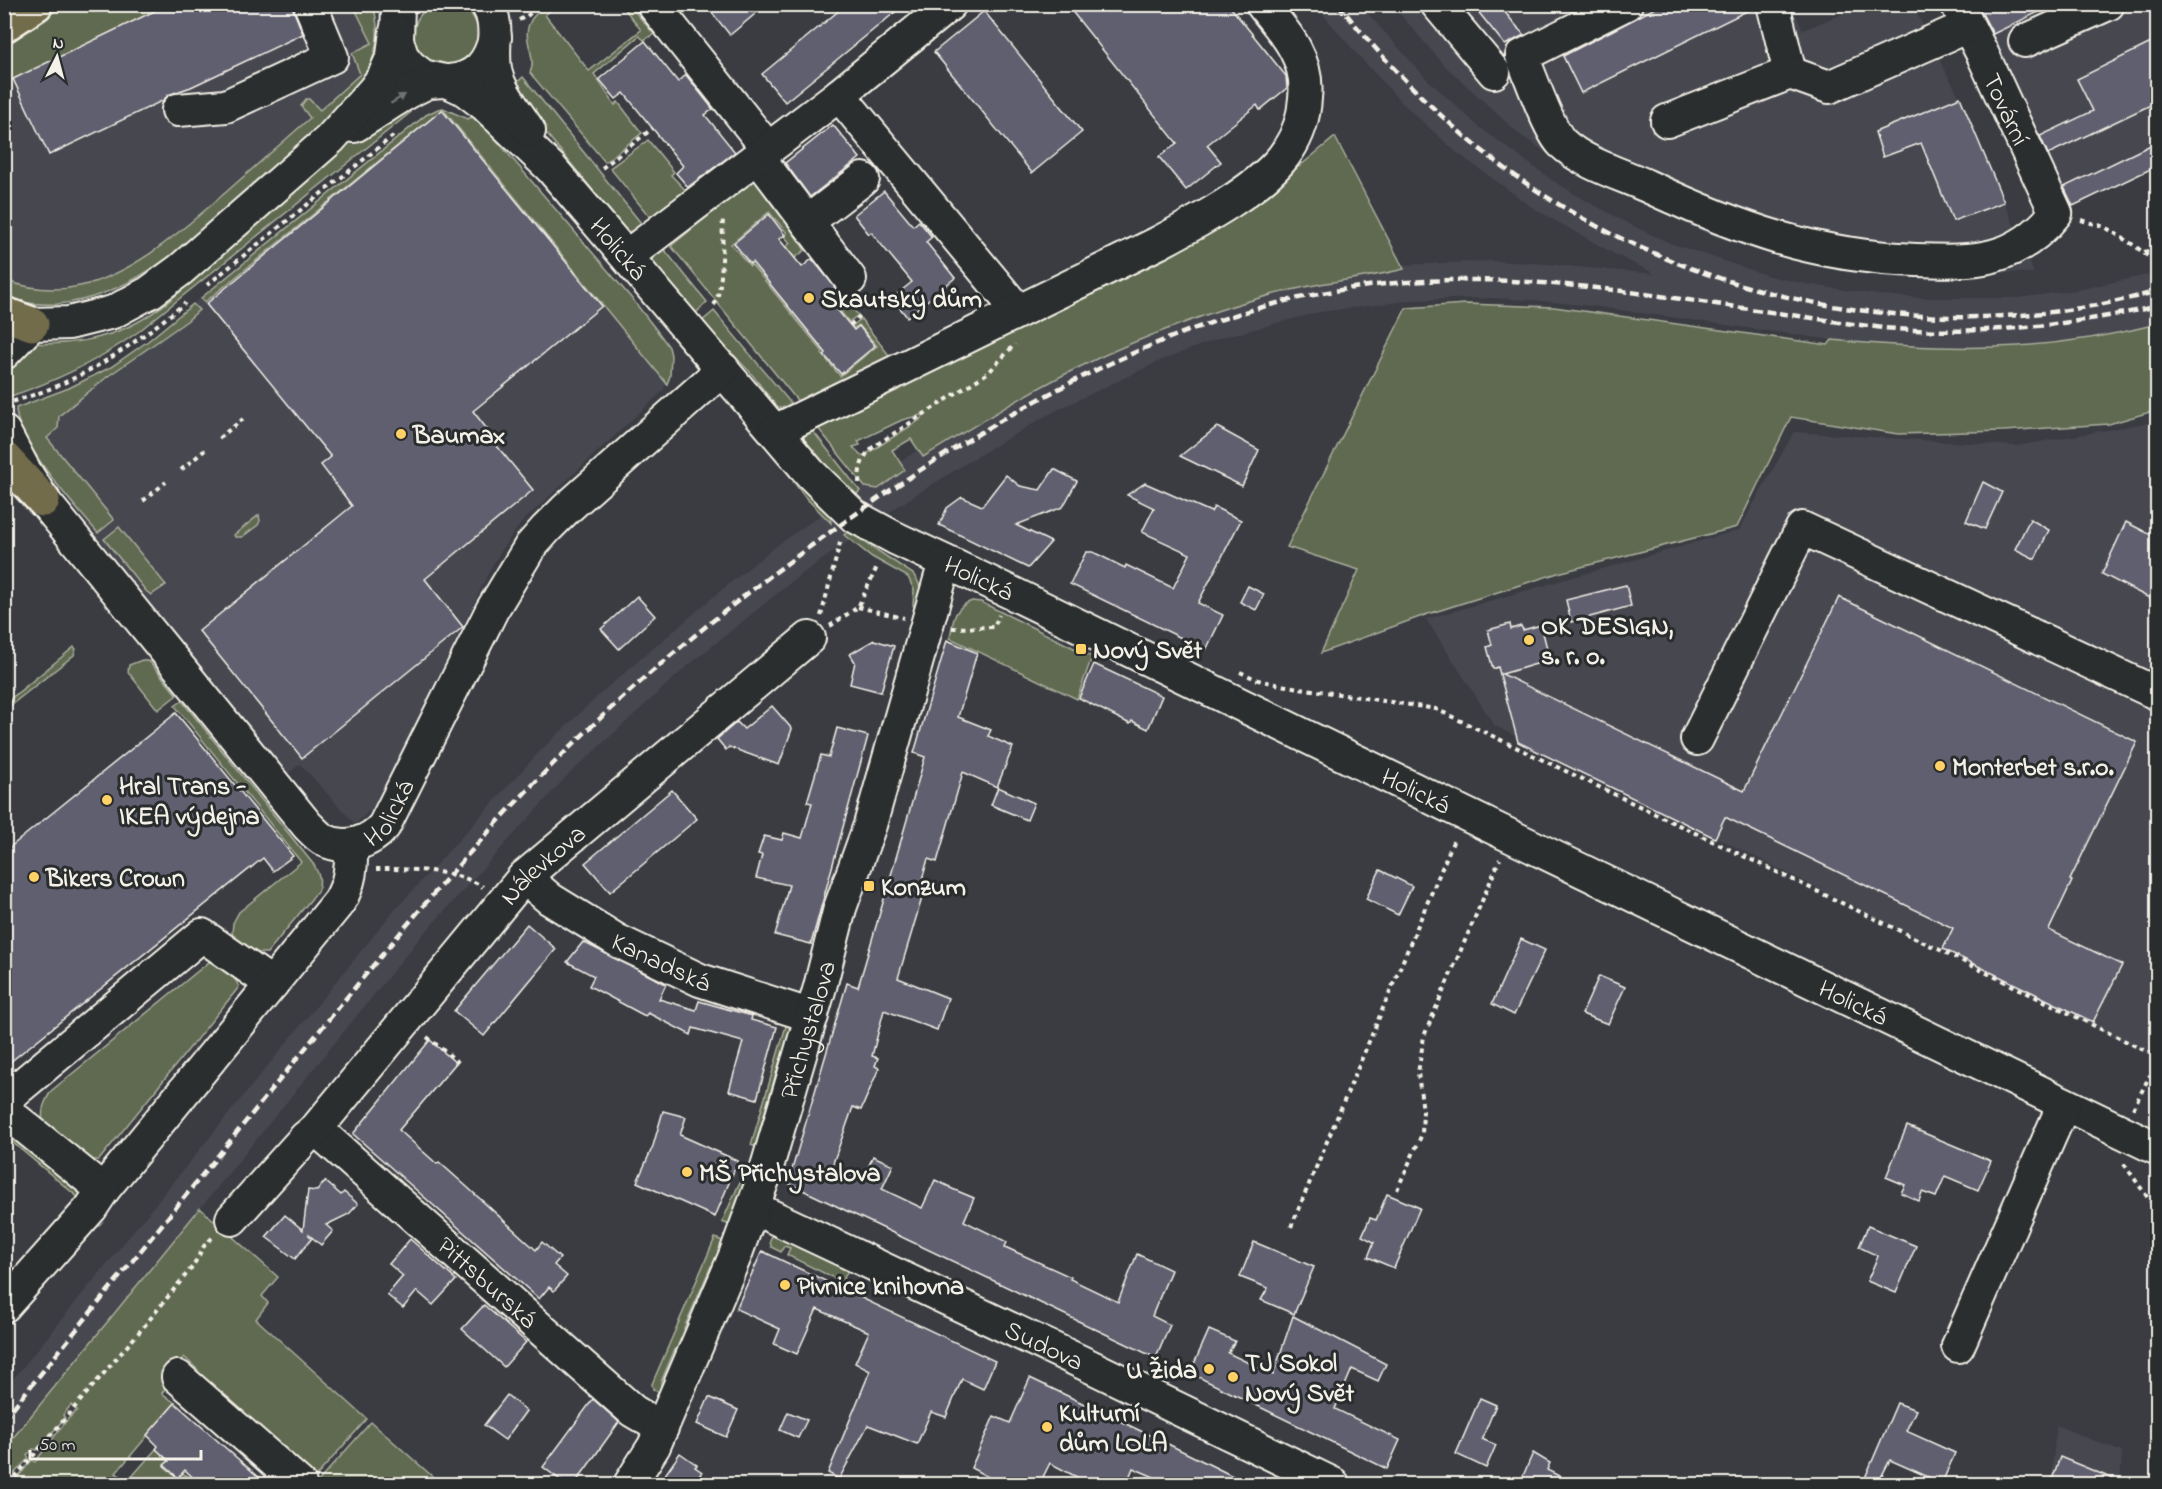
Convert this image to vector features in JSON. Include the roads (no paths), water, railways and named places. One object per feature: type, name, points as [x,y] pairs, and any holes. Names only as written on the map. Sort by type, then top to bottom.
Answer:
[{"type":"main road","points":[[4,25],[36,4]]},
{"type":"main road","points":[[4,458],[43,500]]},
{"type":"street","points":[[178,110],[226,106],[332,57],[310,4]]},
{"type":"street","name":"Holická","points":[[487,4],[493,17],[506,29],[494,63],[500,83],[538,145],[564,181],[775,431],[810,472],[854,516],[895,538],[2157,1149]]},
{"type":"street","points":[[627,256],[839,95],[950,4]]},
{"type":"street","points":[[775,431],[1020,326],[1079,283],[1198,222],[1265,177],[1288,151],[1296,136],[1305,108],[1305,79],[1296,49],[1262,4]]},
{"type":"street","points":[[1437,4],[1494,72]]},
{"type":"street","name":"Tovární","points":[[1626,4],[1522,56],[1561,142],[1590,161],[1742,227],[1788,242],[1836,253],[1867,257],[1934,260],[1978,260],[1994,256],[2033,238],[2056,213],[1963,15]]},
{"type":"street","points":[[1773,4],[1790,73]]},
{"type":"street","points":[[2025,41],[2108,4]]},
{"type":"street","points":[[666,9],[807,222],[850,279]]},
{"type":"street","points":[[4,353],[14,320],[57,325],[94,318],[138,300],[180,270],[330,139],[374,90],[384,76],[393,56],[399,15]]},
{"type":"street","name":"Holická","points":[[399,15],[399,49],[410,66],[423,76],[456,85],[478,99],[564,181]]},
{"type":"street","points":[[1667,121],[1790,73],[1829,87],[1963,15]]},
{"type":"street","points":[[330,139],[421,85],[434,81],[457,80],[473,75],[489,56],[506,29]]},
{"type":"street","points":[[839,95],[1020,326]]},
{"type":"street","points":[[807,222],[863,179]]},
{"type":"street","name":"Holická","points":[[4,432],[43,500],[307,825],[325,841],[341,845],[351,858],[384,826],[495,604],[539,535],[723,369]]},
{"type":"street","points":[[1697,739],[1802,528],[2157,694]]},
{"type":"street","name":"Přichystalova","points":[[630,1485],[662,1428],[754,1208],[812,1016],[840,908],[870,825],[945,562]]},
{"type":"street","name":"Nálevkova","points":[[232,1219],[305,1138],[316,1129],[524,877],[809,638]]},
{"type":"street","points":[[4,1306],[91,1208],[339,902],[347,885],[351,858]]},
{"type":"street","name":"Kanadská","points":[[524,877],[550,899],[628,946],[700,980],[812,1016]]},
{"type":"street","points":[[4,1100],[202,935],[272,984]]},
{"type":"street","points":[[1958,1347],[2064,1104]]},
{"type":"street","points":[[4,1110],[104,1190]]},
{"type":"street","name":"Pittsburská","points":[[316,1129],[633,1411],[662,1428]]},
{"type":"street","name":"Sudova","points":[[754,1208],[1096,1369],[1333,1485]]},
{"type":"street","points":[[178,1377],[300,1485]]},
{"type":"railway","points":[[1338,4],[1418,94],[1462,134],[1510,172],[1581,218],[1657,255],[1738,284],[1820,304],[1905,315],[1990,317],[2075,309],[2158,291]]},
{"type":"railway","points":[[4,1419],[410,921],[479,842],[593,725],[727,609],[822,538],[919,471],[972,438],[1081,378],[1137,351],[1195,328],[1254,309],[1314,295],[1376,285],[1430,281],[1484,280],[1592,288],[1864,326],[1918,330],[2022,328],[2090,319],[2158,306]]},
{"type":"place","name":"Skautský dům","points":[[809,298]]},
{"type":"place","name":"Baumax","points":[[401,434]]},
{"type":"place","name":"OK DESIGN, s. r. o.","points":[[1529,640]]},
{"type":"place","name":"Nový Svět","points":[[1081,649]]},
{"type":"place","name":"Monterbet s.r.o.","points":[[1940,766]]},
{"type":"place","name":"Hral Trans - IKEA výdejna","points":[[107,800]]},
{"type":"place","name":"Bikers Crown","points":[[34,877]]},
{"type":"place","name":"Konzum","points":[[869,886]]},
{"type":"place","name":"MŠ Přichystalova","points":[[687,1172]]},
{"type":"place","name":"Pivnice knihovna","points":[[785,1285]]},
{"type":"place","name":"U Žida","points":[[1209,1369]]},
{"type":"place","name":"TJ Sokol Nový Svět","points":[[1233,1377]]},
{"type":"place","name":"Kulturní dům LOLA","points":[[1047,1427]]}]
